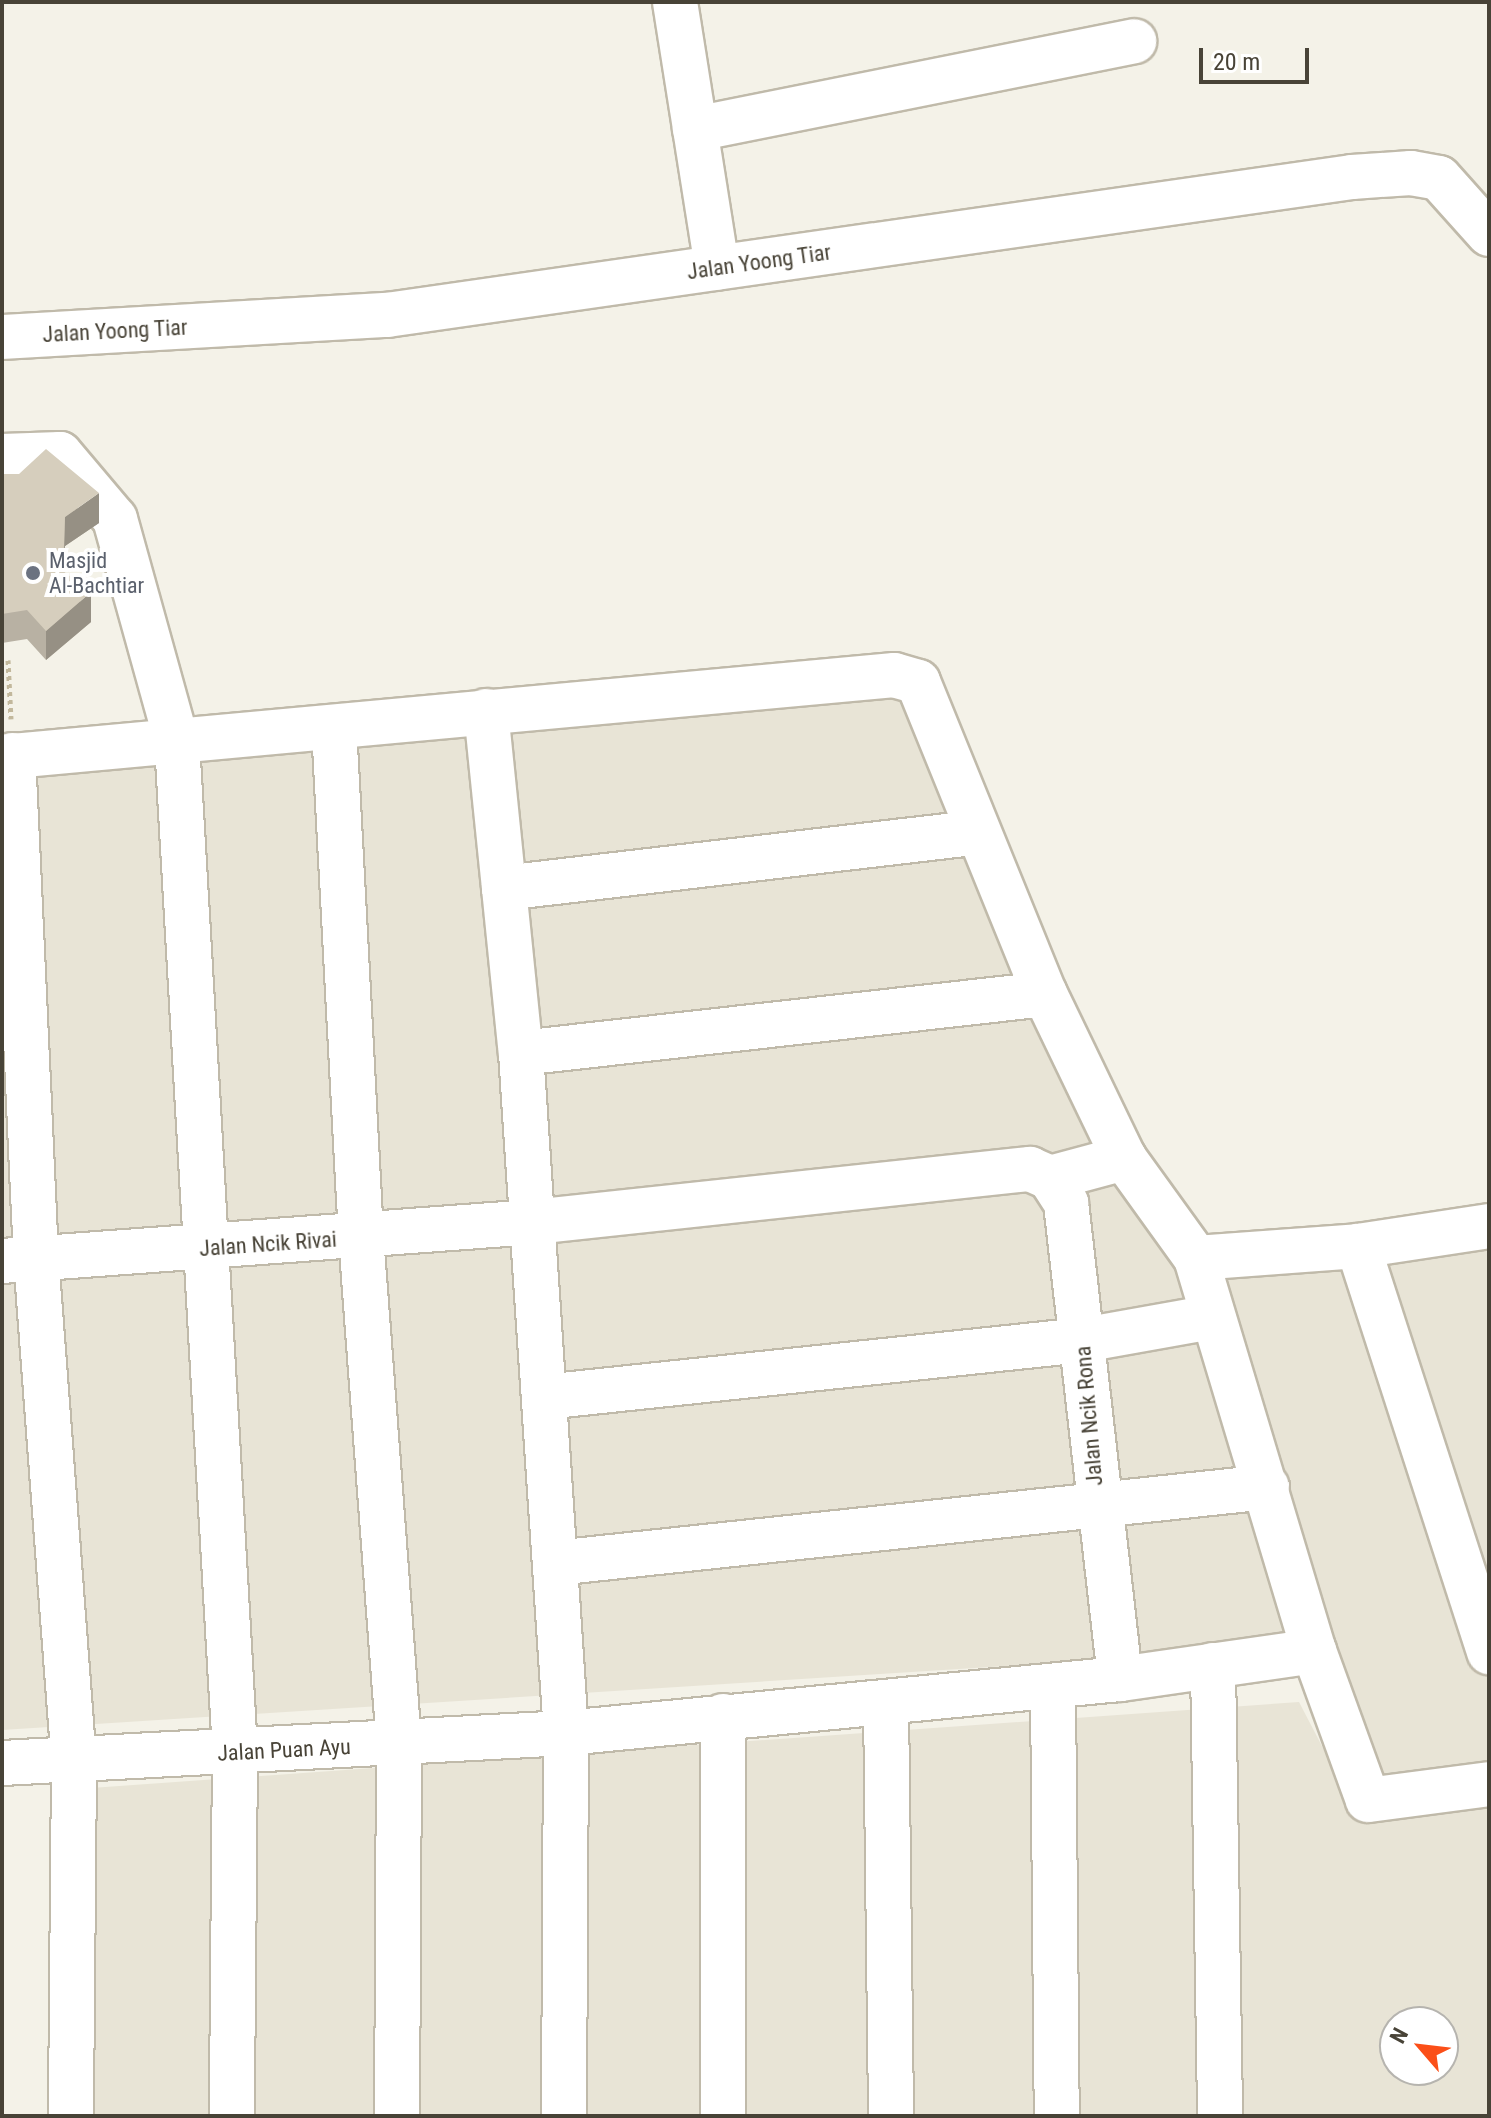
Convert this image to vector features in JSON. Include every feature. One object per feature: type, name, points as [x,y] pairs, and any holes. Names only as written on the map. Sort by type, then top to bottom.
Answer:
[{"type":"street","points":[[675,2],[717,268]]},
{"type":"street","points":[[695,129],[1134,41]]},
{"type":"street","name":"Jalan Yoong Tiar","points":[[2,337],[387,315],[1352,177],[1411,173],[1439,178],[1489,234]]},
{"type":"street","points":[[2,456],[60,454],[115,519],[177,742],[235,1751],[232,2116]]},
{"type":"street","points":[[71,2116],[74,1763],[19,1260],[7,756],[486,711],[907,676],[918,682],[1045,994],[1124,1158],[1196,1258],[1314,1651],[1368,1800],[1489,1784]]},
{"type":"street","points":[[486,711],[521,1053],[566,1733],[564,2116]]},
{"type":"street","points":[[334,727],[361,1237],[399,1744],[397,2116]]},
{"type":"street","points":[[504,888],[978,832]]},
{"type":"street","points":[[521,1053],[1045,994]]},
{"type":"street","name":"Jalan Ncik Rivai","points":[[19,1260],[204,1249],[533,1222],[1040,1174],[1124,1158]]},
{"type":"street","name":"Jalan Ncik Rona","points":[[1040,1174],[1066,1203],[1083,1340],[1097,1506],[1120,1679]]},
{"type":"street","points":[[1196,1258],[1358,1246],[1489,1226]]},
{"type":"street","points":[[1358,1246],[1489,1652]]},
{"type":"street","points":[[544,1397],[1083,1340],[1212,1317]]},
{"type":"street","points":[[555,1563],[1267,1487]]},
{"type":"street","name":"Jalan Puan Ayu","points":[[2,1763],[74,1763],[566,1733],[1120,1679],[1314,1651]]},
{"type":"street","points":[[1213,1665],[1220,2116]]},
{"type":"street","points":[[1053,1686],[1057,2116]]},
{"type":"street","points":[[886,1703],[891,2116]]},
{"type":"street","points":[[723,1716],[723,2116]]},
{"type":"path","points":[[7,756],[8,660]]},
{"type":"shaded area","points":[[881,689],[906,701],[1183,1256],[1302,1638],[1180,1655],[2,1730],[2,777]]},
{"type":"shaded area","points":[[1489,1233],[1489,1763],[1378,1775],[1208,1269]]},
{"type":"shaded area","points":[[1299,1702],[1359,1817],[1489,1803],[1489,2116],[90,2116],[91,1788]]},
{"type":"building","name":"Masjid Al-Bachtiar","points":[[46,449],[99,493],[65,517],[63,571],[91,592],[46,631],[27,610],[2,614],[2,474],[19,474]]},
{"type":"place","name":"Masjid Al-Bachtiar","points":[[33,573]]}]
